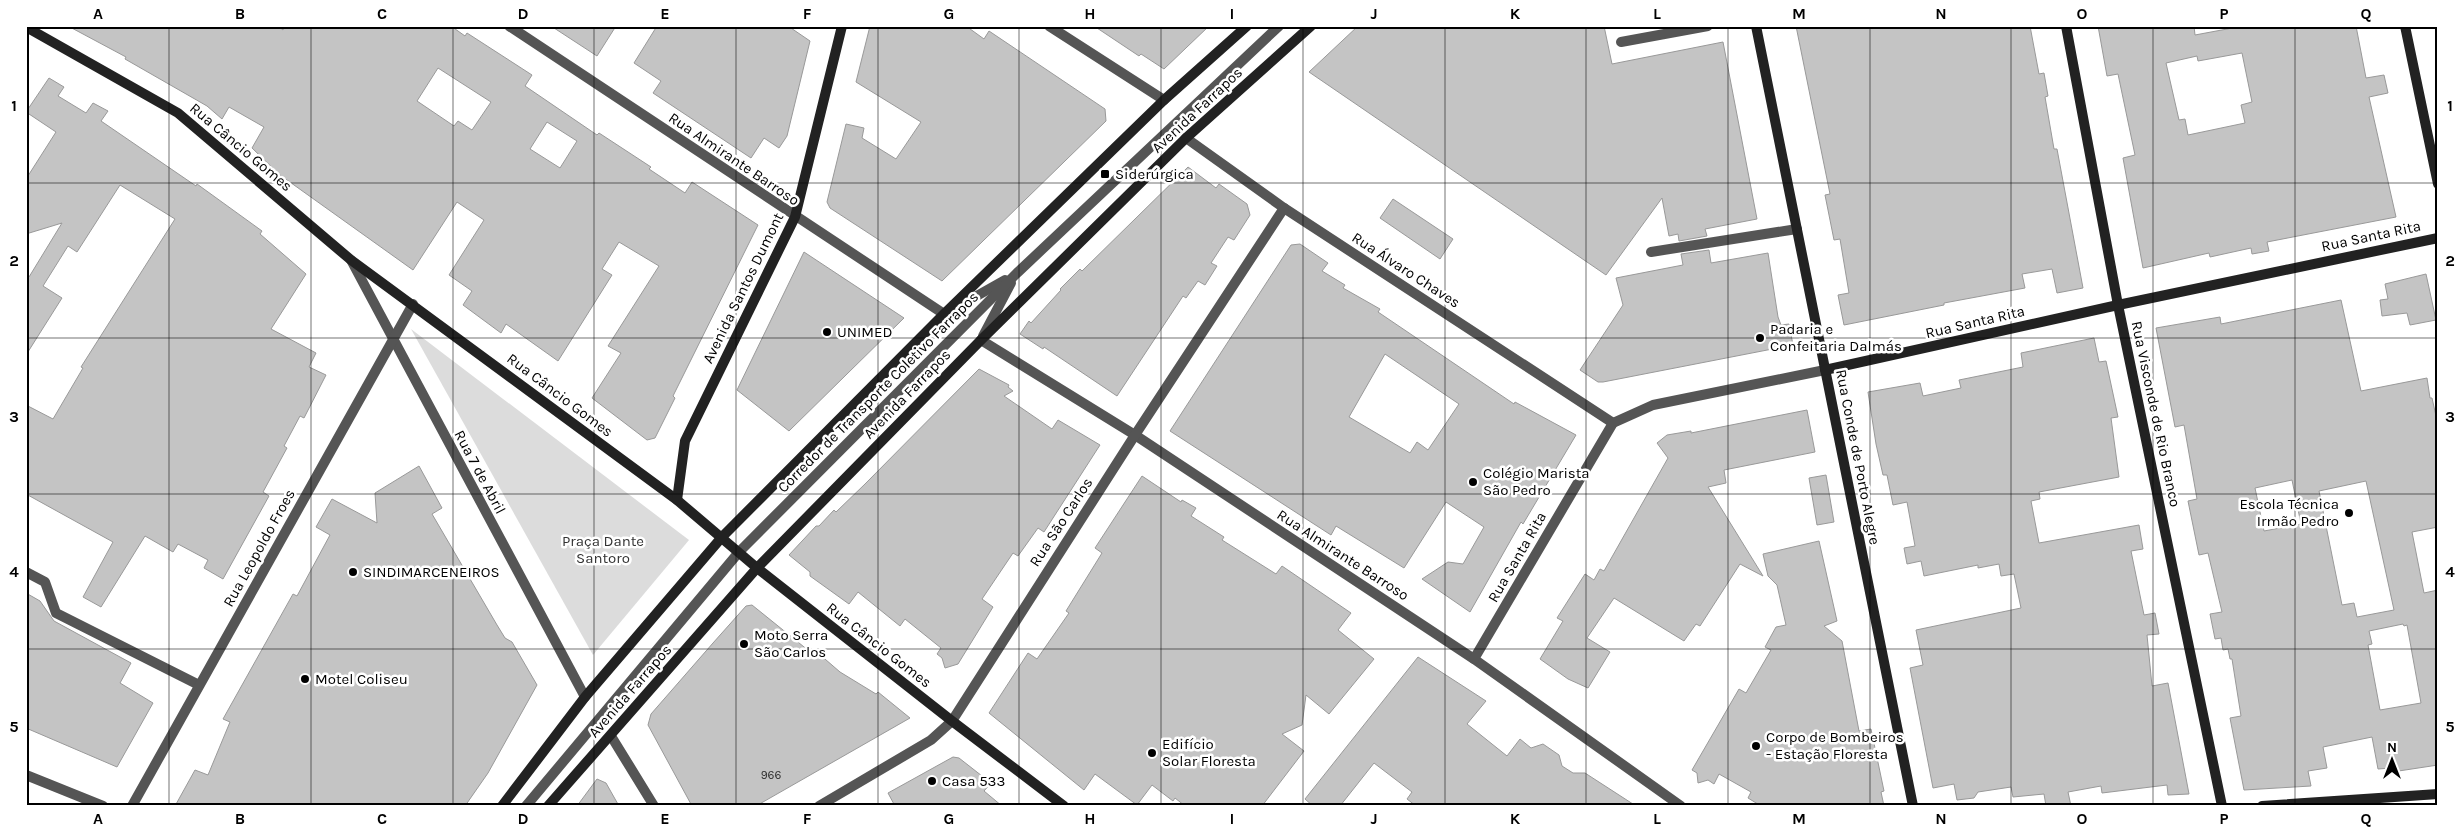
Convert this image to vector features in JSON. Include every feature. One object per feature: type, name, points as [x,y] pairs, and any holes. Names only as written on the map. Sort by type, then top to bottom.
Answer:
[{"type":"main road","name":"Avenida Santos Dumont","points":[[677,500],[685,441],[795,217],[842,26]]},
{"type":"main road","name":"Avenida Farrapos","points":[[502,806],[584,696],[722,537],[944,314],[1164,100],[1247,26]]},
{"type":"main road","name":"Avenida Farrapos","points":[[548,806],[612,736],[757,568],[981,340],[1186,138],[1311,26]]},
{"type":"main road","name":"Rua Conde de Porto Alegre","points":[[1756,26],[1913,806]]},
{"type":"main road","name":"Rua Visconde de Rio Branco","points":[[2066,26],[2118,305],[2222,806]]},
{"type":"main road","points":[[2405,26],[2438,184]]},
{"type":"main road","name":"Rua Câncio Gomes","points":[[26,27],[178,112],[351,260],[677,500],[757,568],[1064,806]]},
{"type":"main road","name":"Rua Santa Rita","points":[[1825,370],[2118,305],[2438,238]]},
{"type":"main road","points":[[2262,806],[2438,794]]},
{"type":"street","name":"Rua Almirante Barroso","points":[[508,26],[944,314]]},
{"type":"street","points":[[1049,26],[1164,100]]},
{"type":"street","name":"Corredor de Transporte Coletivo Farrapos","points":[[526,806],[739,552],[1017,273],[1279,26]]},
{"type":"street","points":[[1621,42],[1708,26]]},
{"type":"street","name":"Rua Álvaro Chaves","points":[[1186,138],[1284,208],[1613,423]]},
{"type":"street","name":"Rua São Carlos","points":[[819,806],[931,740],[952,721],[1134,435],[1284,208]]},
{"type":"street","points":[[1651,252],[1797,228]]},
{"type":"street","name":"Rua 7 de Abril","points":[[351,260],[392,341],[584,696]]},
{"type":"street","points":[[944,314],[1017,273]]},
{"type":"street","points":[[981,340],[1017,273]]},
{"type":"street","name":"Rua Leopoldo Froes","points":[[132,806],[413,304]]},
{"type":"street","name":"Rua Almirante Barroso","points":[[981,340],[1134,435],[1474,659],[1681,806]]},
{"type":"street","name":"Rua Santa Rita","points":[[1474,659],[1613,423],[1653,405],[1825,370]]},
{"type":"street","points":[[26,572],[45,582],[56,612],[199,685]]},
{"type":"street","points":[[612,736],[654,806]]},
{"type":"street","points":[[26,774],[103,806]]},
{"type":"green space","name":"Praça Dante Santoro","points":[[411,329],[689,540],[593,655]]},
{"type":"building","points":[[68,26],[278,26],[283,30],[285,26],[451,26],[465,36],[467,33],[532,75],[525,86],[597,135],[599,133],[651,167],[649,169],[685,193],[692,182],[758,225],[673,396],[675,398],[655,438],[647,440],[592,398],[621,353],[608,346],[659,266],[619,242],[602,269],[612,275],[558,361],[506,324],[501,333],[463,305],[472,291],[449,275],[484,220],[457,202],[413,270],[280,175],[252,148],[264,127],[229,107],[222,119],[207,106],[125,59],[126,57]],"holes":[[[438,68],[491,102],[472,130],[458,121],[454,126],[417,101]],[[547,122],[577,141],[560,168],[530,149]]]},
{"type":"building","points":[[551,26],[616,26],[597,56]]},
{"type":"building","points":[[657,26],[788,26],[810,41],[787,136],[779,148],[764,138],[751,158],[653,93],[661,81],[634,63]]},
{"type":"building","points":[[870,26],[966,26],[984,39],[989,31],[1105,109],[1106,121],[942,281],[830,208],[827,202],[846,124],[864,128],[862,138],[896,159],[921,122],[856,82]]},
{"type":"building","points":[[1094,26],[1209,26],[1164,69],[1141,54],[1139,56]]},
{"type":"building","points":[[1358,26],[1604,26],[1612,64],[1723,42],[1757,219],[1705,229],[1707,236],[1679,241],[1678,234],[1669,236],[1662,198],[1606,275],[1309,72]]},
{"type":"building","points":[[1796,26],[2030,26],[2039,74],[2044,73],[2048,96],[2045,97],[2054,149],[2057,149],[2083,288],[2057,293],[2052,269],[2022,274],[2025,288],[1944,303],[1944,305],[1844,325],[1838,295],[1849,293],[1840,239],[1834,240],[1825,195],[1830,194]]},
{"type":"building","points":[[2098,26],[2194,26],[2195,35],[2243,26],[2356,26],[2366,78],[2384,75],[2388,93],[2369,97],[2396,217],[2267,242],[2269,251],[2252,254],[2251,248],[2210,257],[2209,253],[2143,268],[2123,158],[2135,155],[2118,74],[2107,76]],"holes":[[[2242,53],[2252,102],[2241,105],[2245,123],[2188,135],[2185,119],[2179,120],[2166,63],[2197,56],[2198,61]]]},
{"type":"building","points":[[49,78],[64,87],[58,96],[86,113],[93,103],[108,111],[101,121],[196,186],[197,184],[262,231],[260,234],[306,274],[271,329],[316,353],[309,367],[326,375],[304,418],[300,416],[284,446],[287,448],[263,492],[269,496],[223,579],[204,568],[208,560],[178,544],[173,552],[145,536],[101,607],[83,597],[113,542],[26,494],[26,405],[53,419],[83,368],[81,367],[175,219],[120,185],[77,252],[68,246],[43,286],[62,298],[26,355],[26,275],[29,277],[62,223],[26,234],[26,179],[56,132],[26,112]]},
{"type":"building","points":[[1188,167],[1216,188],[1219,184],[1247,204],[1250,215],[1234,240],[1228,237],[1211,263],[1217,266],[1205,285],[1198,281],[1186,298],[1183,296],[1117,396],[1044,347],[1043,349],[1020,334],[1029,321],[1031,323],[1080,269],[1082,271]]},
{"type":"building","points":[[1393,199],[1453,239],[1440,259],[1380,218]]},
{"type":"building","points":[[1300,244],[1328,263],[1322,271],[1345,285],[1343,288],[1380,309],[1378,312],[1514,404],[1515,402],[1576,435],[1523,524],[1521,522],[1470,612],[1422,579],[1448,562],[1463,564],[1484,527],[1446,502],[1404,568],[1336,526],[1331,535],[1170,431],[1291,245]],"holes":[[[1385,354],[1459,404],[1428,450],[1417,442],[1410,453],[1349,417]]]},
{"type":"building","points":[[1709,250],[1711,263],[1768,253],[1778,317],[1781,325],[1789,324],[1793,345],[1603,382],[1598,382],[1580,370],[1623,305],[1616,278],[1683,265],[1681,254]]},
{"type":"building","name":"UNIMED","points":[[804,252],[904,318],[789,431],[737,390]]},
{"type":"building","points":[[2426,274],[2436,320],[2410,325],[2407,313],[2382,316],[2380,300],[2388,299],[2385,284]]},
{"type":"building","points":[[2341,300],[2361,391],[2427,378],[2430,398],[2432,398],[2438,425],[2438,527],[2412,532],[2424,593],[2438,590],[2438,765],[2392,772],[2391,768],[2378,769],[2372,737],[2323,747],[2327,768],[2308,771],[2311,786],[2244,790],[2230,718],[2241,716],[2232,659],[2230,659],[2228,649],[2223,650],[2221,638],[2215,639],[2210,614],[2222,612],[2208,553],[2199,555],[2188,501],[2197,499],[2184,425],[2175,427],[2156,328],[2220,317],[2221,324]],"holes":[[[2292,480],[2301,524],[2264,531],[2255,488]],[[2366,481],[2394,610],[2357,617],[2354,603],[2342,605],[2319,491]],[[2403,624],[2404,626],[2407,625],[2421,703],[2380,710],[2368,645],[2372,644],[2369,631]]]},
{"type":"building","points":[[2094,338],[2099,362],[2106,361],[2118,417],[2111,418],[2119,477],[2039,492],[2040,499],[2031,501],[2039,543],[2139,525],[2143,549],[2131,551],[2144,615],[2155,613],[2159,634],[2147,635],[2152,686],[2168,683],[2189,794],[2168,795],[2167,785],[2102,793],[2101,786],[2068,792],[2071,806],[2046,806],[2044,794],[2013,797],[2011,787],[1978,792],[1974,798],[1957,800],[1954,784],[1933,788],[1910,668],[1923,665],[1916,630],[2021,608],[2014,574],[2001,576],[1999,564],[1978,568],[1978,565],[1924,576],[1921,561],[1907,564],[1904,548],[1915,546],[1907,502],[1893,505],[1887,475],[1883,475],[1876,444],[1868,392],[1920,383],[1923,396],[1961,388],[1959,380],[2023,367],[2021,353]]},
{"type":"building","points":[[979,369],[1009,385],[1008,387],[1013,391],[1004,396],[1052,429],[1058,420],[1100,445],[1044,532],[1038,528],[1018,556],[1013,553],[982,599],[993,607],[958,664],[945,668],[942,658],[937,654],[941,648],[905,619],[900,626],[858,592],[849,604],[810,576],[810,572],[789,555],[816,526],[819,526],[834,510],[836,512],[865,484]]},
{"type":"building","points":[[1807,410],[1815,452],[1724,470],[1726,483],[1708,487],[1763,576],[1740,564],[1700,626],[1696,624],[1684,641],[1614,598],[1587,638],[1610,652],[1588,688],[1568,679],[1540,659],[1563,621],[1557,618],[1585,574],[1594,580],[1600,569],[1604,571],[1668,458],[1657,443],[1667,435],[1691,431],[1691,433]]},
{"type":"building","points":[[419,466],[442,508],[432,514],[497,625],[505,638],[512,642],[537,685],[488,773],[465,806],[175,806],[195,770],[208,775],[230,722],[223,719],[293,594],[297,596],[330,535],[316,527],[332,499],[377,523],[375,493]]},
{"type":"building","points":[[1826,475],[1834,522],[1817,525],[1809,478]]},
{"type":"building","points":[[1142,476],[1181,502],[1182,500],[1196,508],[1191,516],[1224,537],[1222,540],[1276,574],[1282,566],[1351,613],[1338,630],[1374,659],[1329,714],[1306,695],[1302,725],[1282,734],[1304,751],[1262,806],[1185,806],[1175,798],[1173,801],[1152,785],[1137,805],[1095,774],[1084,790],[989,713],[1028,653],[1037,659],[1069,613],[1066,611],[1102,553],[1095,548]]},
{"type":"building","points":[[1819,541],[1837,621],[1824,626],[1842,641],[1859,731],[1871,729],[1884,791],[1881,792],[1884,806],[1761,806],[1748,798],[1751,792],[1719,774],[1714,784],[1708,780],[1698,783],[1697,773],[1692,770],[1739,689],[1746,693],[1771,650],[1765,647],[1776,627],[1786,625],[1777,585],[1768,576],[1763,554]]},
{"type":"building","points":[[26,593],[40,601],[54,621],[131,663],[120,683],[153,703],[117,767],[26,728]]},
{"type":"building","points":[[752,605],[814,655],[818,653],[840,672],[876,694],[878,692],[910,718],[756,806],[692,806],[648,725],[651,714],[746,606]]},
{"type":"building","points":[[1418,657],[1486,701],[1467,724],[1507,756],[1520,739],[1531,748],[1543,744],[1559,755],[1562,766],[1573,773],[1585,773],[1636,806],[1416,806],[1407,799],[1412,792],[1374,763],[1340,806],[1313,806],[1305,799]]},
{"type":"building","points":[[953,757],[959,758],[991,783],[984,791],[1002,806],[895,806],[888,793]]},
{"type":"building","points":[[597,779],[606,783],[619,806],[577,806]]},
{"type":"place","name":"Siderúrgica","points":[[1105,174]]},
{"type":"place","name":"UNIMED","points":[[827,332]]},
{"type":"place","name":"Padaria e Confeitaria Dalmás","points":[[1760,338]]},
{"type":"place","name":"Colégio Marista São Pedro","points":[[1473,482]]},
{"type":"place","name":"Escola Técnica Irmão Pedro","points":[[2349,513]]},
{"type":"place","name":"SINDIMARCENEIROS","points":[[353,572]]},
{"type":"place","name":"Moto Serra São Carlos","points":[[744,644]]},
{"type":"place","name":"Motel Coliseu","points":[[305,679]]},
{"type":"place","name":"Corpo de Bombeiros - Estação Floresta","points":[[1756,746]]},
{"type":"place","name":"Edifício Solar Floresta","points":[[1152,753]]},
{"type":"place","name":"Casa 533","points":[[932,781]]}]
